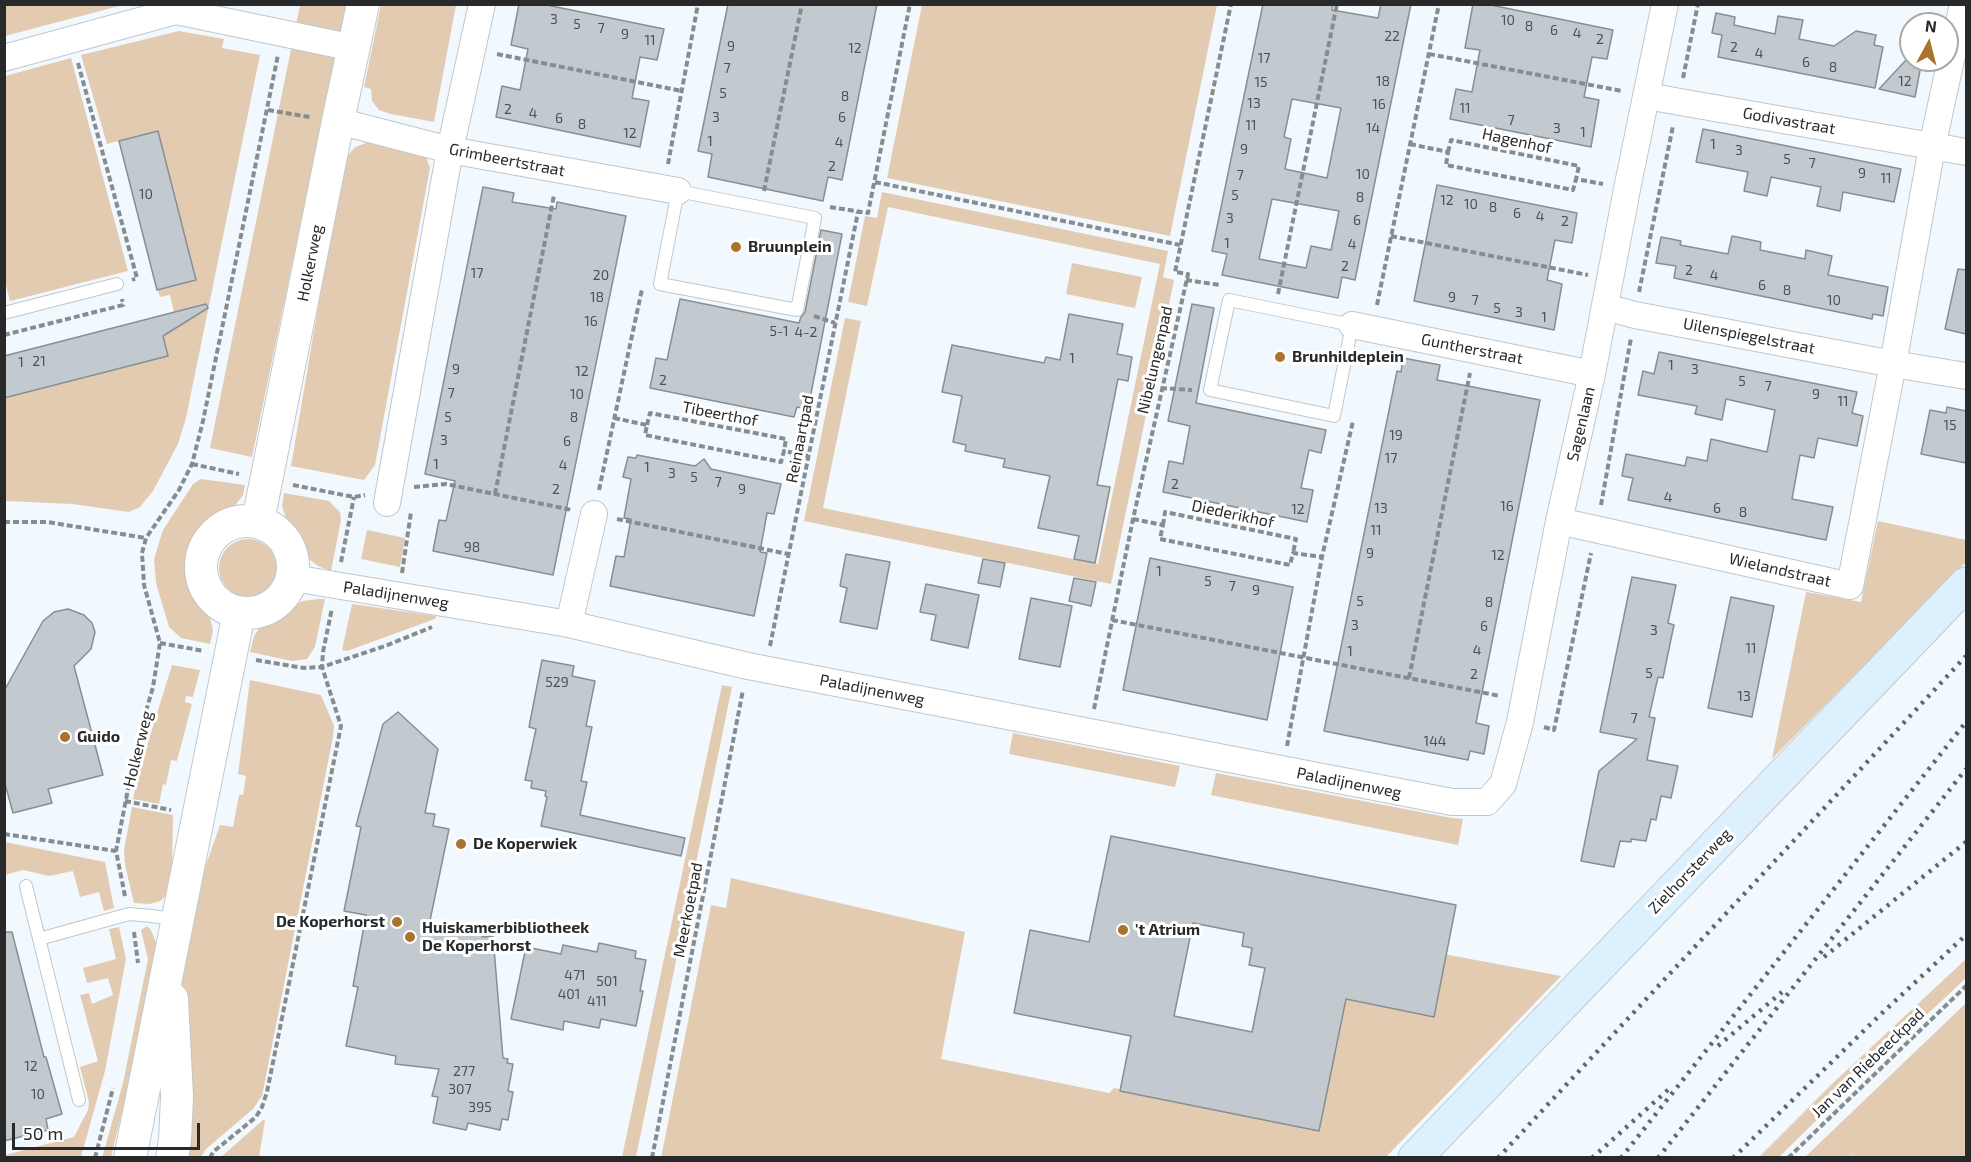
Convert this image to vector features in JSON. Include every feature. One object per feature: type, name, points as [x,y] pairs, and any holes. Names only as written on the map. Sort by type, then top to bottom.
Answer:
[{"type":"main road","name":"Zielhorsterweg","points":[[1415,1158],[1966,584]]},
{"type":"street","name":"Holkerweg","points":[[258,521],[363,4]]},
{"type":"street","points":[[387,503],[450,150],[482,4]]},
{"type":"street","name":"Wielandstraat","points":[[1559,521],[1850,586],[1932,147],[1963,4]]},
{"type":"street","name":"Sagenlaan","points":[[1452,802],[1487,802],[1503,784],[1522,711],[1559,521],[1592,374],[1662,5]]},
{"type":"street","points":[[4,58],[176,11],[354,48]]},
{"type":"street","name":"Godivastraat","points":[[1646,96],[1932,147]]},
{"type":"street","name":"Grimbeertstraat","points":[[338,121],[450,150],[678,191]]},
{"type":"street","points":[[1932,147],[1966,152]]},
{"type":"street","name":"Uilenspiegelstraat","points":[[1605,307],[1635,315],[1893,364]]},
{"type":"street","name":"Guntherstraat","points":[[1352,325],[1592,374]]},
{"type":"street","points":[[1893,364],[1966,376]]},
{"type":"street","points":[[569,624],[594,514]]},
{"type":"street","points":[[242,520],[258,521],[272,527],[283,536],[291,549],[294,563],[293,578],[286,594],[273,606],[256,612],[239,613],[223,607],[211,596],[203,581],[200,565],[204,549],[213,535],[226,525],[242,520]]},
{"type":"street","name":"Paladijnenweg","points":[[293,578],[569,624],[756,668],[1452,802]]},
{"type":"street","points":[[130,1158],[239,613]]},
{"type":"street","points":[[170,962],[177,1096],[176,1140],[172,1158]]},
{"type":"lane","points":[[678,191],[815,218],[797,310],[660,284],[678,191]]},
{"type":"lane","points":[[4,314],[117,284]]},
{"type":"lane","points":[[1229,300],[1274,309],[1352,325],[1334,416],[1210,390],[1229,300]]},
{"type":"lane","points":[[26,886],[79,1100]]},
{"type":"lane","points":[[39,939],[129,914],[177,920]]},
{"type":"path","points":[[764,194],[802,4]]},
{"type":"path","points":[[868,213],[910,4]]},
{"type":"path","points":[[1229,300],[1221,285],[1186,280],[1188,274],[1174,272],[1231,4]]},
{"type":"path","points":[[1274,309],[1337,4]]},
{"type":"path","points":[[1112,620],[1409,678],[1522,711],[1554,730],[1596,529],[1635,315],[1698,4]]},
{"type":"path","points":[[4,522],[47,522],[146,538],[179,490],[192,464],[203,421],[282,33]]},
{"type":"path","points":[[4,335],[123,305],[117,284],[138,278],[72,40]]},
{"type":"path","points":[[472,49],[682,92]]},
{"type":"path","points":[[1428,54],[1646,96]]},
{"type":"path","points":[[268,110],[338,121]]},
{"type":"path","name":"Hagenhof","points":[[1448,152],[1451,140],[1579,166],[1576,178]]},
{"type":"path","points":[[1410,144],[1448,152],[1446,165],[1573,190],[1576,178],[1627,189]]},
{"type":"path","points":[[495,494],[559,170]]},
{"type":"path","points":[[875,182],[1180,244]]},
{"type":"path","name":"Reinaartpad","points":[[756,668],[808,456],[858,212]]},
{"type":"path","points":[[1391,236],[1610,280]]},
{"type":"path","name":"Nibelungenpad","points":[[1090,732],[1133,519],[1186,280]]},
{"type":"path","points":[[1409,678],[1474,350]]},
{"type":"path","points":[[1161,388],[1210,390]]},
{"type":"path","name":"Tibeerthof","points":[[647,424],[650,413],[786,439],[784,451]]},
{"type":"path","points":[[614,418],[647,424],[645,435],[781,462],[784,451],[808,456]]},
{"type":"path","points":[[399,596],[412,510]]},
{"type":"path","name":"Diederikhof","points":[[1163,525],[1165,512],[1296,539],[1293,553]]},
{"type":"path","points":[[1133,519],[1163,525],[1160,539],[1290,565],[1293,553],[1322,557]]},
{"type":"path","name":"Holkerweg","points":[[137,970],[139,960],[136,940],[116,851],[137,743],[153,687],[160,643],[144,585],[142,553],[146,538]]},
{"type":"path","points":[[160,643],[287,667],[322,667],[438,625]]},
{"type":"path","points":[[210,1158],[213,1152],[256,1117],[267,1092],[341,726],[322,667]]},
{"type":"path","name":"Meerkoetpad","points":[[652,1158],[756,668]]},
{"type":"path","points":[[125,801],[171,810]]},
{"type":"path","points":[[4,834],[116,851]]},
{"type":"path","name":"Jan van Riebeeckpad","points":[[1788,1158],[1966,986]]},
{"type":"path","points":[[95,1158],[114,1083]]},
{"type":"shaded area","points":[[5,4],[123,4],[123,5],[5,36]]},
{"type":"shaded area","points":[[300,5],[346,5],[252,457],[210,448]]},
{"type":"shaded area","points":[[381,5],[456,5],[434,122],[379,110],[372,101],[371,89],[364,87]]},
{"type":"shaded area","points":[[922,5],[1217,5],[1170,236],[887,178]]},
{"type":"shaded area","points":[[179,31],[224,39],[222,48],[260,55],[186,418],[178,444],[153,491],[140,507],[129,512],[72,504],[5,501],[5,398],[167,356],[157,316],[164,314],[167,325],[177,325],[170,295],[160,297],[158,290],[196,280],[158,131],[107,144],[81,55]]},
{"type":"shaded area","points":[[71,58],[128,271],[10,301],[4,277],[5,76]]},
{"type":"shaded area","points":[[369,142],[426,157],[430,168],[375,465],[364,480],[291,466],[343,161],[355,147]]},
{"type":"shaded area","points":[[882,192],[1168,251],[1163,277],[1174,280],[1111,584],[804,521],[845,318],[861,321],[823,508],[1098,564],[1160,264],[888,207],[867,306],[848,302],[865,216],[877,218]]},
{"type":"shaded area","points":[[1072,263],[1142,277],[1135,308],[1066,294]]},
{"type":"shaded area","points":[[201,479],[245,485],[243,495],[231,511],[204,532],[194,549],[191,571],[196,593],[210,618],[213,630],[210,644],[181,638],[169,627],[156,583],[154,559],[163,530],[193,484]]},
{"type":"shaded area","points":[[284,493],[329,501],[340,512],[341,520],[331,571],[318,566],[309,559],[289,528],[282,506]]},
{"type":"shaded area","points":[[1878,521],[1966,540],[1966,562],[1772,759],[1806,592],[1861,602]]},
{"type":"shaded area","points":[[367,530],[405,538],[400,567],[361,559]]},
{"type":"shaded area","points":[[248,539],[259,541],[272,552],[277,568],[275,579],[264,592],[248,597],[237,595],[224,584],[219,568],[221,557],[232,544]]},
{"type":"shaded area","points":[[325,599],[315,647],[307,659],[292,661],[250,652],[254,636],[260,627],[303,601]]},
{"type":"shaded area","points":[[352,604],[436,616],[435,619],[347,651],[342,650]]},
{"type":"shaded area","points":[[172,665],[200,670],[193,697],[186,696],[185,702],[192,704],[177,761],[171,760],[159,804],[133,799],[138,775]]},
{"type":"shaded area","points":[[250,680],[321,695],[334,726],[333,737],[262,1096],[253,1109],[206,1149],[201,1157],[182,1158],[185,1072],[182,977],[195,896],[220,825],[233,827],[239,795],[243,795],[246,776],[238,774]]},
{"type":"shaded area","points":[[722,685],[732,687],[636,1157],[622,1157]]},
{"type":"shaded area","points":[[1013,733],[1180,766],[1175,787],[1009,754]]},
{"type":"shaded area","points":[[1216,773],[1463,819],[1458,845],[1211,795]]},
{"type":"shaded area","points":[[132,807],[173,815],[172,869],[168,894],[160,901],[150,904],[134,903],[125,865],[124,850]]},
{"type":"shaded area","points":[[5,842],[105,862],[114,908],[104,911],[99,892],[80,897],[73,871],[49,876],[23,870],[5,875]]},
{"type":"shaded area","points":[[731,878],[965,932],[941,1059],[1109,1093],[1114,1088],[1312,1129],[1353,937],[1561,976],[1386,1157],[661,1158],[711,905],[726,908]]},
{"type":"shaded area","points":[[147,926],[157,945],[129,1084],[111,1157],[102,1158],[123,1083],[148,959],[141,930]]},
{"type":"shaded area","points":[[119,927],[126,959],[105,1071],[81,1157],[5,1157],[5,1155],[74,1137],[88,1110],[89,1102],[80,1067],[98,1061],[80,995],[89,993],[92,1004],[113,995],[108,978],[87,983],[83,968],[116,959],[109,929]]},
{"type":"shaded area","points":[[1966,959],[1966,978],[1779,1157],[1759,1157],[1834,1082]]},
{"type":"shaded area","points":[[1966,1003],[1966,1157],[1850,1157],[1855,1152],[1849,1157],[1805,1157]]},
{"type":"shaded area","points":[[265,1120],[259,1157],[221,1157]]},
{"type":"building","points":[[519,4],[542,4],[664,29],[657,60],[640,57],[632,98],[649,101],[640,147],[496,117],[502,86],[520,90],[528,49],[511,45]]},
{"type":"building","points":[[728,4],[877,4],[842,180],[828,177],[823,201],[708,177],[712,154],[698,151]]},
{"type":"building","points":[[1263,4],[1333,4],[1332,10],[1378,18],[1381,4],[1411,4],[1355,280],[1342,277],[1338,298],[1222,275],[1227,254],[1212,251]],"holes":[[[1292,99],[1341,108],[1327,178],[1285,169],[1291,139],[1284,137]],[[1272,199],[1339,211],[1331,250],[1311,246],[1306,268],[1259,259]]]},
{"type":"building","points":[[1473,4],[1486,4],[1613,30],[1607,59],[1592,57],[1584,97],[1599,100],[1591,147],[1450,119],[1456,89],[1472,92],[1480,50],[1465,48]]},
{"type":"building","points":[[1716,13],[1735,17],[1734,25],[1775,34],[1778,16],[1803,20],[1799,39],[1834,46],[1856,31],[1876,35],[1874,45],[1883,47],[1875,88],[1718,57],[1722,35],[1712,33]]},
{"type":"building","points":[[1899,68],[1899,72],[1920,72],[1915,97],[1879,89]]},
{"type":"building","points":[[1703,129],[1901,169],[1894,202],[1843,192],[1840,211],[1817,206],[1821,187],[1771,177],[1767,196],[1744,191],[1748,172],[1696,162]]},
{"type":"building","points":[[158,131],[196,280],[157,290],[119,141]]},
{"type":"building","points":[[1437,185],[1577,213],[1572,243],[1555,240],[1547,280],[1562,284],[1554,330],[1414,301]]},
{"type":"building","points":[[483,187],[514,193],[512,202],[556,209],[557,202],[626,216],[553,575],[433,551],[439,520],[446,521],[455,481],[425,474]]},
{"type":"building","points":[[821,230],[842,234],[808,409],[797,407],[794,417],[650,388],[656,358],[667,360],[680,299],[799,323],[805,312]]},
{"type":"building","points":[[1732,236],[1761,242],[1760,250],[1805,259],[1806,250],[1832,256],[1828,275],[1888,287],[1883,316],[1873,314],[1872,319],[1674,278],[1676,266],[1656,263],[1661,237],[1681,241],[1680,245],[1728,254]]},
{"type":"building","points":[[1958,269],[1966,270],[1966,334],[1945,329]]},
{"type":"building","points":[[206,304],[208,308],[163,336],[168,356],[4,398],[4,356]]},
{"type":"building","points":[[1192,304],[1214,308],[1196,403],[1326,430],[1321,453],[1309,450],[1301,488],[1313,490],[1307,522],[1163,492],[1169,461],[1183,464],[1190,426],[1168,421]]},
{"type":"building","points":[[1069,314],[1123,324],[1117,354],[1132,357],[1128,381],[1118,379],[1097,485],[1110,487],[1095,563],[1074,559],[1079,536],[1038,528],[1050,476],[1003,467],[1005,459],[965,451],[966,445],[953,442],[962,396],[942,392],[952,345],[1044,363],[1046,357],[1060,360]]},
{"type":"building","points":[[1659,352],[1857,392],[1852,413],[1863,416],[1857,446],[1818,438],[1814,458],[1800,455],[1792,499],[1833,507],[1826,540],[1628,500],[1633,478],[1622,476],[1626,454],[1685,466],[1687,457],[1707,461],[1711,439],[1767,452],[1775,410],[1726,399],[1722,420],[1695,414],[1697,406],[1638,395],[1643,371],[1654,374]]},
{"type":"building","points":[[1403,358],[1440,365],[1437,380],[1540,400],[1476,723],[1489,726],[1484,754],[1470,751],[1468,760],[1324,731],[1397,371],[1401,372]]},
{"type":"building","points":[[1947,407],[1966,411],[1966,463],[1921,454],[1930,410],[1946,413]]},
{"type":"building","points":[[637,455],[695,466],[704,459],[711,469],[781,484],[774,514],[767,513],[760,552],[767,553],[754,616],[610,586],[616,556],[624,557],[631,519],[624,518],[631,479],[623,477],[628,457],[636,458]]},
{"type":"building","points":[[846,554],[890,562],[877,629],[840,622],[847,588],[840,586]]},
{"type":"building","points":[[1150,558],[1293,587],[1267,720],[1123,690]]},
{"type":"building","points":[[983,559],[1005,563],[1000,587],[978,583]]},
{"type":"building","points":[[1632,577],[1676,585],[1668,623],[1674,625],[1663,678],[1658,677],[1649,717],[1655,718],[1647,760],[1678,766],[1671,798],[1661,796],[1656,820],[1651,819],[1646,841],[1631,839],[1631,842],[1620,841],[1614,867],[1581,861],[1599,771],[1637,739],[1600,732]]},
{"type":"building","points":[[1074,578],[1096,582],[1091,606],[1069,601]]},
{"type":"building","points":[[926,584],[979,595],[968,648],[931,640],[936,615],[920,612]]},
{"type":"building","points":[[1731,597],[1774,606],[1752,717],[1708,708]]},
{"type":"building","points":[[1031,598],[1072,606],[1060,667],[1019,659]]},
{"type":"building","points":[[68,609],[84,615],[92,623],[95,632],[91,649],[74,666],[103,775],[48,789],[52,803],[13,813],[4,780],[4,691],[43,621],[54,612]]},
{"type":"building","points":[[542,660],[574,666],[572,676],[595,681],[586,726],[592,727],[581,781],[587,782],[580,815],[685,838],[681,856],[541,826],[547,797],[545,796],[546,791],[531,788],[532,781],[525,780],[536,729],[529,727]]},
{"type":"building","name":"De Koperhorst","points":[[398,712],[438,749],[425,813],[435,814],[433,826],[449,829],[428,930],[459,935],[466,929],[479,932],[483,937],[493,936],[503,1058],[508,1059],[507,1063],[513,1064],[508,1091],[513,1092],[508,1120],[502,1119],[500,1130],[468,1123],[466,1130],[433,1123],[438,1097],[432,1096],[439,1069],[395,1064],[396,1056],[346,1046],[358,987],[353,986],[366,915],[344,911],[361,827],[356,826],[383,724]]},
{"type":"building","points":[[1111,836],[1456,905],[1434,1017],[1346,999],[1319,1131],[1120,1091],[1131,1036],[1014,1013],[1030,930],[1089,942]],"holes":[[[1193,923],[1244,933],[1242,946],[1252,948],[1249,965],[1265,968],[1252,1032],[1174,1016]]]},
{"type":"building","points":[[4,932],[12,932],[44,1057],[46,1057],[62,1114],[46,1119],[48,1130],[4,1141]]},
{"type":"building","points":[[599,943],[636,951],[635,958],[646,960],[636,1026],[601,1019],[599,1028],[564,1021],[563,1030],[511,1019],[526,947],[561,954],[563,945],[597,952]]},
{"type":"railway","points":[[1498,1158],[1966,656]]},
{"type":"railway","points":[[1621,1158],[1966,722]]},
{"type":"railway","points":[[1658,1158],[1966,769]]},
{"type":"railway","points":[[1824,957],[1966,842]]},
{"type":"railway","points":[[1733,1158],[1966,935]]},
{"type":"railway","points":[[1718,1046],[1782,992]]},
{"type":"railway","points":[[1592,1158],[1669,1089]]},
{"type":"place","name":"Bruunplein","points":[[736,247]]},
{"type":"place","name":"Brunhildeplein","points":[[1280,357]]},
{"type":"place","name":"Guido","points":[[65,737]]},
{"type":"place","name":"De Koperwiek","points":[[461,844]]},
{"type":"place","name":"De Koperhorst","points":[[397,922]]},
{"type":"place","name":"'t Atrium","points":[[1123,930]]},
{"type":"place","name":"Huiskamerbibliotheek De Koperhorst","points":[[410,937]]}]
